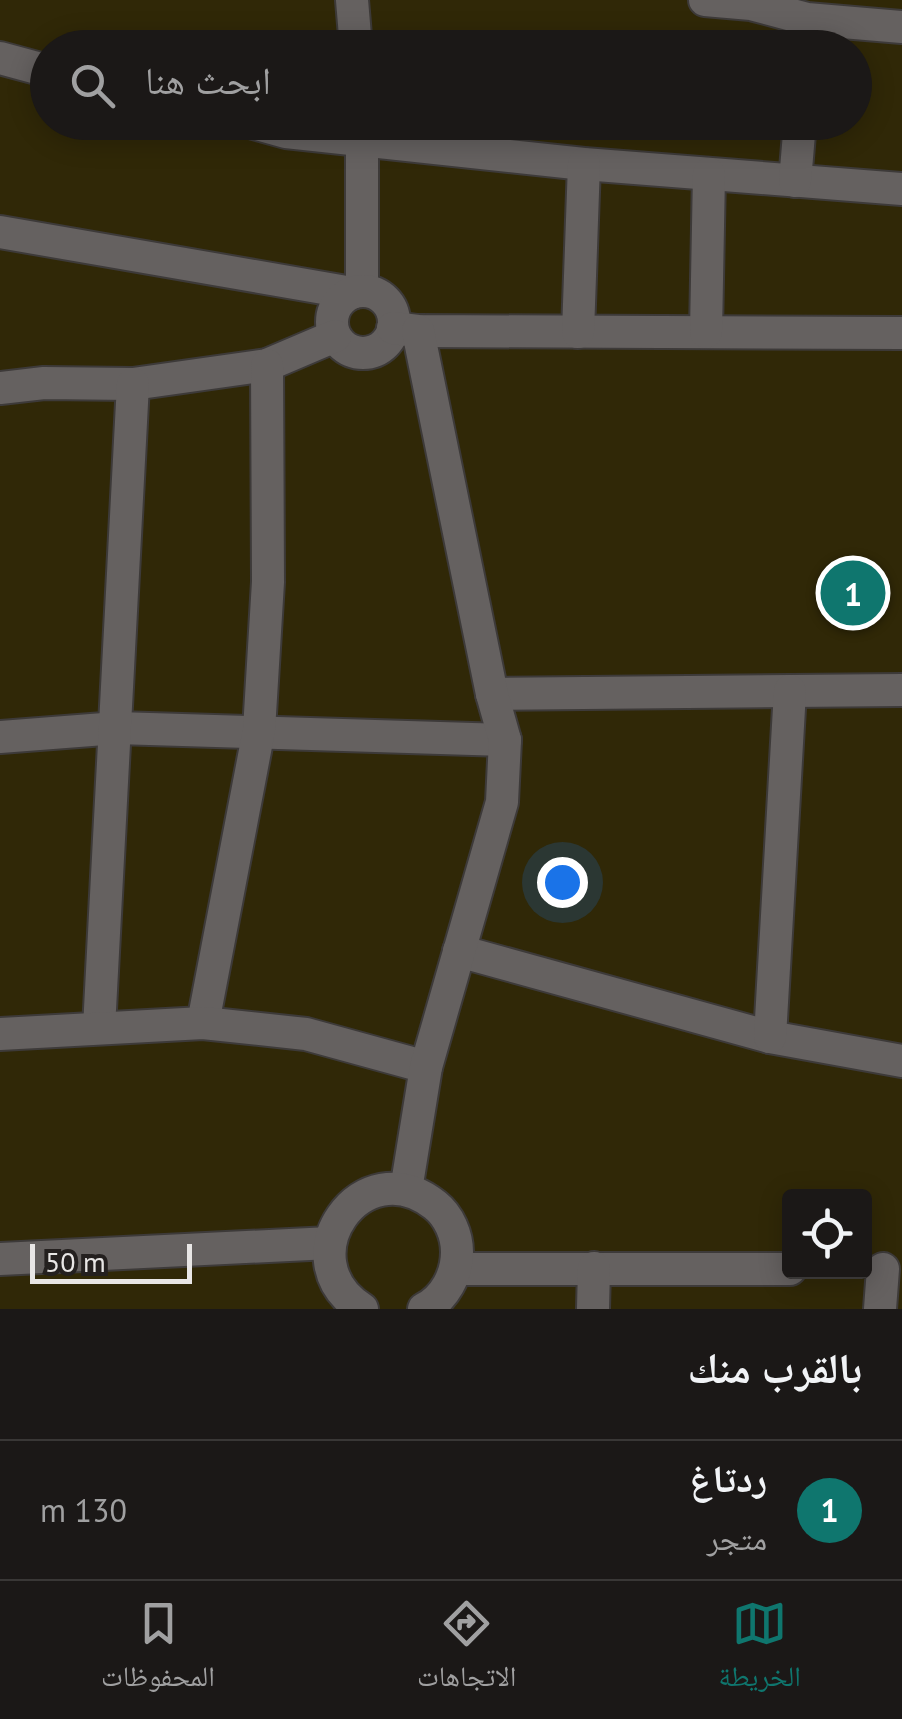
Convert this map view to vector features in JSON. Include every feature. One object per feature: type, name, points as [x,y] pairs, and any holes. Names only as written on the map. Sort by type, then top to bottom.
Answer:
[{"type":"street","points":[[352,0],[354,30]]},
{"type":"street","points":[[705,0],[751,2],[801,30]]},
{"type":"street","points":[[854,30],[902,27]]},
{"type":"street","points":[[0,58],[30,66]]},
{"type":"street","points":[[357,292],[363,140]]},
{"type":"street","points":[[418,140],[584,164],[902,189]]},
{"type":"street","points":[[795,181],[798,140]]},
{"type":"street","points":[[578,332],[584,164]]},
{"type":"street","points":[[706,332],[708,174]]},
{"type":"street","points":[[0,232],[381,297],[405,330],[505,740],[502,802],[426,1068],[406,1190]]},
{"type":"street","points":[[357,292],[337,306],[333,316],[335,336],[349,350],[369,353],[405,330],[902,333]]},
{"type":"street","points":[[0,388],[44,383],[134,384],[267,365],[335,336]]},
{"type":"street","points":[[203,1023],[260,730],[268,582],[267,365]]},
{"type":"street","points":[[99,1028],[134,384]]},
{"type":"street","points":[[492,694],[902,690]]},
{"type":"street","points":[[770,1037],[790,691]]},
{"type":"street","points":[[0,737],[117,728],[505,740]]},
{"type":"street","points":[[460,951],[770,1037],[902,1061]]},
{"type":"street","points":[[0,1034],[203,1023],[306,1034],[426,1068]]},
{"type":"street","points":[[355,1307],[337,1285],[330,1265],[330,1244],[342,1216],[365,1195],[385,1189],[406,1190],[425,1197],[442,1210],[452,1228],[458,1248],[456,1269],[447,1289],[424,1309]]},
{"type":"street","points":[[0,1259],[330,1244]]},
{"type":"street","points":[[593,1309],[594,1268]]},
{"type":"street","points":[[456,1269],[782,1269]]},
{"type":"street","points":[[880,1309],[883,1269]]},
{"type":"sand","points":[[0,0],[902,0],[902,1309],[0,1309]]},
{"type":"place","name":"ردتاغ","points":[[853,593]]}]
